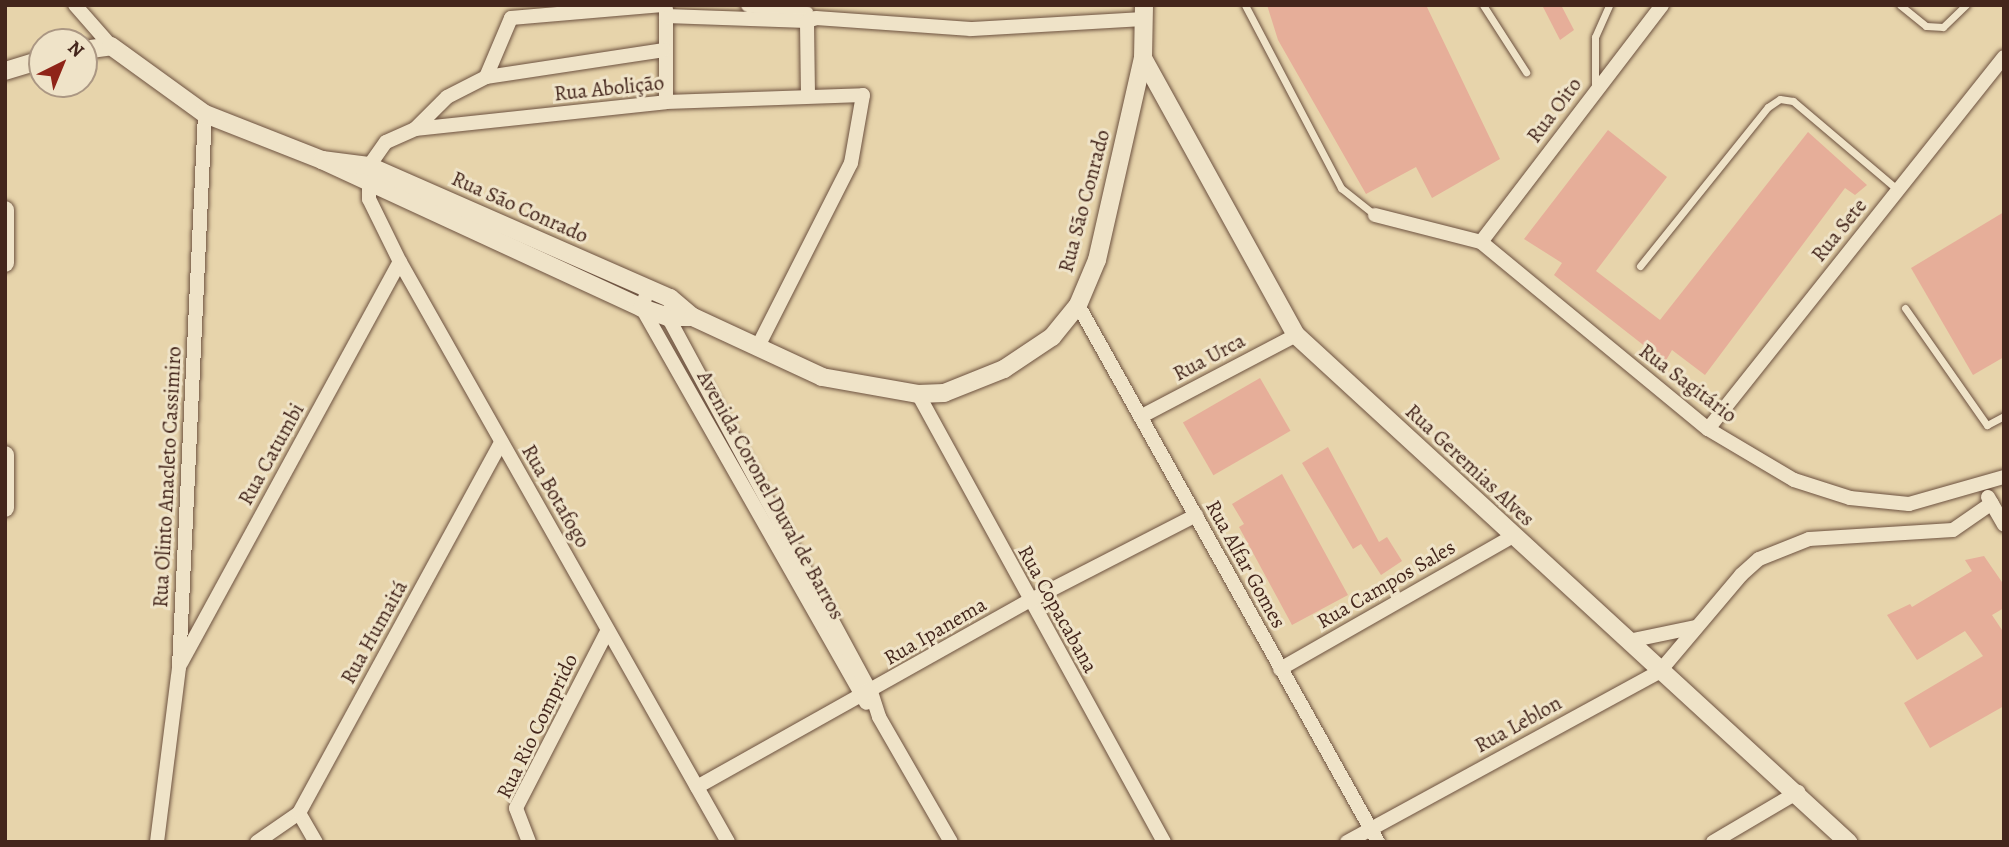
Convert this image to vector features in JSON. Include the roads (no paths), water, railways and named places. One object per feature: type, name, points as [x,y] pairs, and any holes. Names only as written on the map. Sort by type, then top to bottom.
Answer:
[{"type":"street","points":[[75,5],[111,46]]},
{"type":"street","points":[[748,5],[803,11],[812,19]]},
{"type":"street","name":"Rua Oito","points":[[1481,242],[1662,5]]},
{"type":"street","points":[[664,9],[666,102]]},
{"type":"street","points":[[486,77],[511,18],[664,9],[971,29],[1145,12]]},
{"type":"street","name":"Rua São Conrado","points":[[111,46],[205,114],[321,160],[367,174],[670,298],[693,317],[822,377],[918,394],[944,393],[1004,369],[1052,337],[1078,305],[1097,260],[1143,58],[1145,12]]},
{"type":"street","points":[[808,95],[812,19]]},
{"type":"street","points":[[98,48],[111,46]]},
{"type":"street","name":"Rua Abolição","points":[[415,129],[446,97],[486,77],[664,50]]},
{"type":"street","name":"Rua Sete","points":[[1708,429],[2004,57]]},
{"type":"street","name":"Rua Geremias Alves","points":[[1143,58],[1296,335],[1660,671],[1798,792],[1848,842]]},
{"type":"street","points":[[5,71],[28,64]]},
{"type":"street","name":"Rua Abolição","points":[[367,174],[386,142],[415,129],[666,102],[863,95],[851,163],[757,348]]},
{"type":"street","name":"Rua Olinto Anacleto Cassimiro","points":[[157,842],[179,667],[205,114]]},
{"type":"street","name":"Rua São Conrado","points":[[367,174],[642,308],[668,317],[693,317]]},
{"type":"street","name":"Rua Botafogo","points":[[367,174],[369,199],[400,262],[728,842]]},
{"type":"street","points":[[5,210],[5,263]]},
{"type":"street","name":"Rua Sagitário","points":[[1375,215],[1481,242],[1708,429],[1794,480],[1850,498],[1909,504],[1982,486],[2004,477]]},
{"type":"street","name":"Rua Catumbi","points":[[179,667],[400,262]]},
{"type":"street","points":[[642,308],[648,289]]},
{"type":"street","points":[[668,317],[670,298]]},
{"type":"street","name":"Rua Alfar Gomes","points":[[1078,305],[1374,835]]},
{"type":"street","name":"Avenida Coronel Duval de Barros","points":[[642,308],[690,393],[784,545]]},
{"type":"street","name":"Avenida Coronel Duval de Barros","points":[[668,317],[705,385],[784,545],[951,842]]},
{"type":"street","name":"Rua Urca","points":[[1142,416],[1296,335]]},
{"type":"street","points":[[690,393],[705,385]]},
{"type":"street","name":"Rua Copacabana","points":[[918,394],[1028,601],[1164,842]]},
{"type":"street","name":"Rua Humaitá","points":[[299,813],[501,443]]},
{"type":"street","points":[[5,455],[5,508]]},
{"type":"street","points":[[1982,486],[2004,525]]},
{"type":"street","name":"Rua Leblon","points":[[1347,842],[1374,835],[1660,671],[1741,575],[1786,546],[1831,537],[1953,530],[1992,503]]},
{"type":"street","name":"Rua Ipanema","points":[[697,787],[866,695],[1028,601],[1196,516]]},
{"type":"street","name":"Rua Campos Sales","points":[[1280,669],[1513,536]]},
{"type":"street","points":[[1629,641],[1696,627]]},
{"type":"street","name":"Rua Rio Comprido","points":[[529,842],[516,808],[608,630]]},
{"type":"street","points":[[1713,842],[1798,792]]},
{"type":"street","points":[[257,842],[299,813],[316,842]]},
{"type":"lane","points":[[1245,5],[1341,188],[1375,215]]},
{"type":"lane","points":[[1483,5],[1526,72]]},
{"type":"lane","points":[[1595,91],[1595,37],[1609,5]]},
{"type":"lane","points":[[1900,5],[1926,26],[1943,27],[1966,5]]},
{"type":"lane","points":[[1640,267],[1768,107],[1780,99],[1793,101],[1898,190]]},
{"type":"lane","points":[[1905,308],[1987,425],[2004,416]]}]
